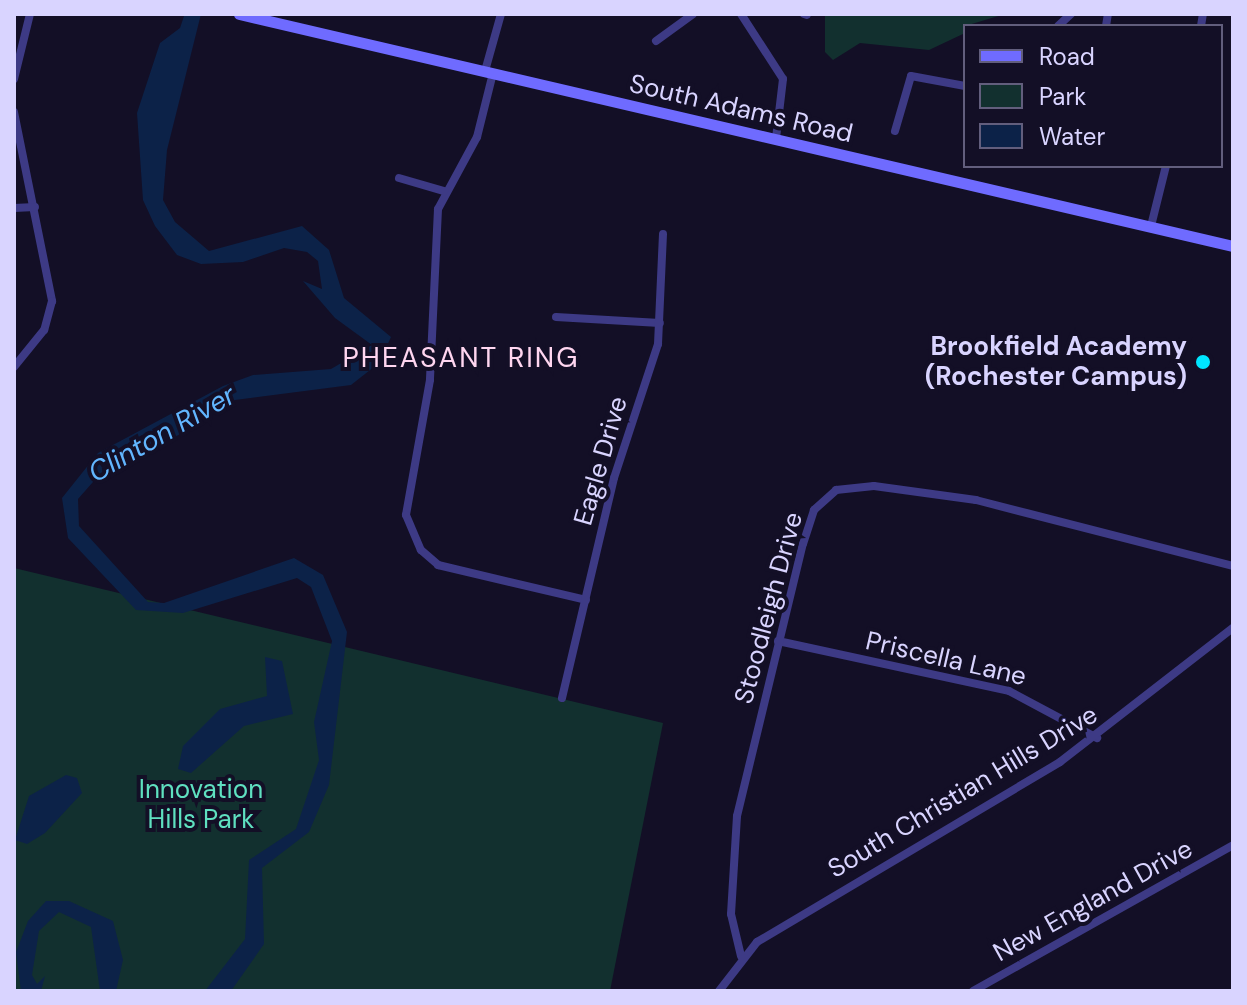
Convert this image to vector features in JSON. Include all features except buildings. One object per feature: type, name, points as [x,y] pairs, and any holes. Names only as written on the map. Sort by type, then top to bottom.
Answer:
[{"type":"main road","name":"South Adams Road","points":[[239,14],[1233,246]]},
{"type":"street","points":[[14,79],[30,14]]},
{"type":"street","points":[[656,41],[693,14]]},
{"type":"street","points":[[741,14],[783,79],[776,139]]},
{"type":"street","points":[[498,15],[477,137],[444,191],[430,380],[405,506],[409,528],[438,565],[586,600]]},
{"type":"street","points":[[895,131],[911,76],[963,86]]},
{"type":"street","points":[[14,112],[52,301],[44,330],[14,367]]},
{"type":"street","points":[[1151,226],[1166,168]]},
{"type":"street","points":[[399,178],[444,191]]},
{"type":"street","points":[[14,208],[35,207]]},
{"type":"street","name":"Eagle Drive","points":[[562,698],[660,323],[663,234]]},
{"type":"street","points":[[556,317],[660,323]]},
{"type":"street","name":"Stoodleigh Drive","points":[[741,956],[731,914],[737,816],[778,641],[814,510],[853,486],[976,500],[1233,566]]},
{"type":"street","name":"South Christian Hills Drive","points":[[719,991],[741,956],[834,892],[1097,738],[1233,628]]},
{"type":"street","name":"Priscella Lane","points":[[778,641],[1009,691],[1097,738]]},
{"type":"street","name":"New England Drive","points":[[973,991],[1233,845]]},
{"type":"green space","points":[[825,14],[1005,14],[963,24],[963,34],[929,50],[860,43],[833,60],[825,52]]},
{"type":"green space","name":"Innovation Hills Park","points":[[14,568],[663,723],[610,991],[14,991]]},
{"type":"water","name":"Clinton River","points":[[201,14],[167,150],[163,200],[175,222],[209,251],[302,226],[329,250],[344,298],[391,337],[379,363],[351,385],[235,400],[141,458],[100,474],[78,499],[79,526],[148,602],[164,603],[294,558],[323,575],[347,632],[329,785],[309,832],[262,868],[264,944],[231,991],[205,991],[245,939],[249,860],[296,829],[319,760],[314,722],[332,641],[311,587],[297,578],[183,613],[136,610],[68,538],[62,498],[98,453],[223,386],[253,375],[331,369],[372,345],[335,318],[303,281],[322,289],[318,261],[307,252],[284,248],[243,262],[201,264],[177,255],[155,226],[143,200],[137,113],[160,43],[180,28],[184,16]]},
{"type":"water","points":[[265,657],[282,661],[293,714],[244,726],[191,773],[178,769],[183,746],[220,709],[267,696]]},
{"type":"water","points":[[66,775],[77,778],[82,793],[45,833],[27,844],[15,840],[29,796]]},
{"type":"water","points":[[46,901],[69,901],[113,921],[123,960],[116,991],[100,991],[91,927],[59,912],[39,931],[32,975],[37,984],[45,976],[41,991],[21,991],[16,952],[28,921]]},
{"type":"place","name":"Brookfield Academy (Rochester Campus)","points":[[1203,362]]},
{"type":"district","name":"PHEASANT RING","points":[[461,358]]}]
